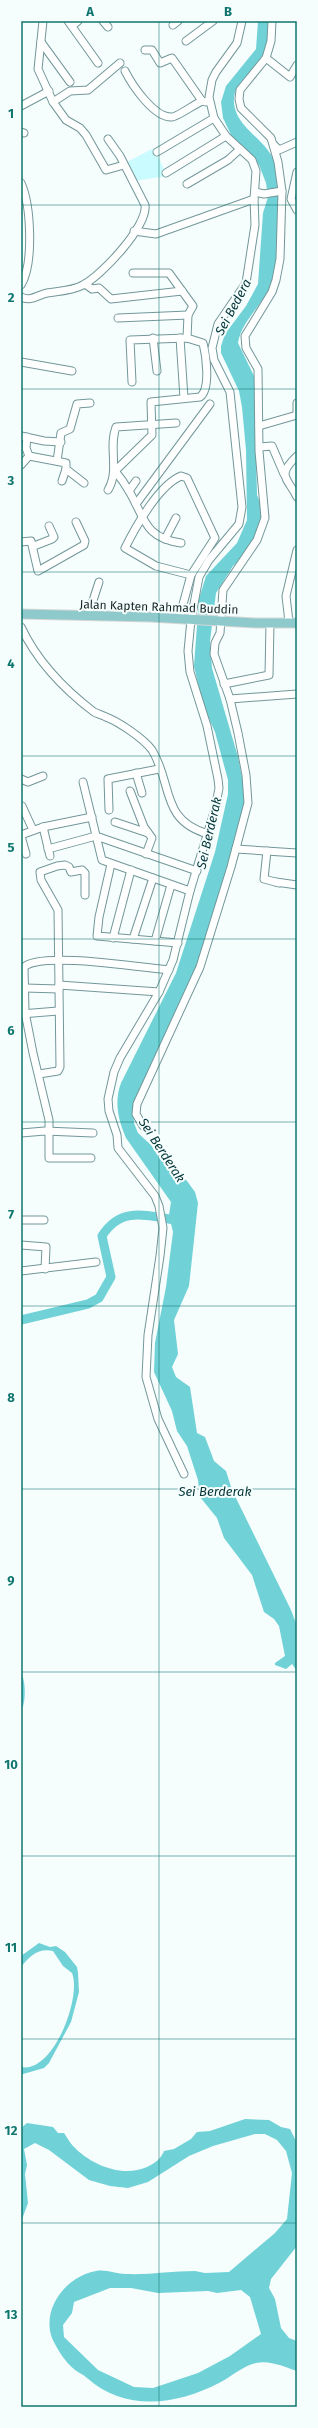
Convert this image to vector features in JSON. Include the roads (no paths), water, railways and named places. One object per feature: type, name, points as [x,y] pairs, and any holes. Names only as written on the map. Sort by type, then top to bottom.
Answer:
[{"type":"main road","name":"Jalan Kapten Rahmad Buddin","points":[[21,614],[293,623]]},
{"type":"street","points":[[42,21],[42,42],[38,66],[53,102],[66,120],[80,128],[106,170],[124,165]]},
{"type":"street","points":[[78,21],[70,24],[98,63]]},
{"type":"street","points":[[103,21],[108,27]]},
{"type":"street","points":[[186,41],[213,21]]},
{"type":"street","points":[[184,1474],[158,1418],[146,1377],[148,1335],[160,1256],[162,1228],[160,1206],[155,1196],[118,1148],[117,1135],[109,1111],[108,1100],[114,1072],[120,1058],[159,992],[169,970],[178,943],[190,891],[208,834],[219,788],[207,726],[188,661],[199,577],[203,569],[241,522],[242,507],[230,392],[214,360],[212,348],[218,324],[246,284],[255,225],[254,164],[226,136],[214,118],[210,103],[212,80],[234,49],[239,38],[242,21]]},
{"type":"street","points":[[273,22],[271,41],[266,58],[240,90],[238,100],[241,108],[279,150],[297,142]]},
{"type":"street","points":[[42,42],[70,82]]},
{"type":"street","points":[[145,50],[152,50],[160,63],[170,58],[175,60],[202,101],[210,103]]},
{"type":"street","points":[[266,58],[290,77],[297,65]]},
{"type":"street","points":[[53,102],[70,91],[88,90],[120,63]]},
{"type":"street","points":[[124,71],[141,97],[168,116],[175,116],[202,101]]},
{"type":"street","points":[[21,106],[49,91]]},
{"type":"street","points":[[157,152],[214,118]]},
{"type":"street","points":[[166,174],[226,136]]},
{"type":"street","points":[[21,297],[32,299],[85,284],[122,252],[134,231],[145,207],[114,145],[108,139]]},
{"type":"street","points":[[142,1126],[136,1114],[137,1104],[200,966],[236,849],[248,803],[246,775],[230,699],[214,654],[215,643],[220,633],[217,621],[223,590],[257,540],[265,518],[259,426],[258,369],[246,348],[245,336],[272,292],[280,259],[280,192],[278,162],[272,141]]},
{"type":"street","points":[[187,184],[228,160],[240,149]]},
{"type":"street","points":[[297,172],[290,199],[297,210]]},
{"type":"street","points":[[21,183],[26,205],[29,238],[27,273],[21,285]]},
{"type":"street","points":[[134,231],[156,234],[254,196],[280,192]]},
{"type":"street","points":[[133,273],[167,272],[193,306],[188,315],[183,338],[184,398]]},
{"type":"street","points":[[85,284],[92,288],[99,288],[111,300],[182,291]]},
{"type":"street","points":[[118,318],[188,315]]},
{"type":"street","points":[[153,338],[157,371]]},
{"type":"street","points":[[115,471],[152,435],[151,402],[202,395],[207,385],[203,343],[183,338],[132,339],[129,342],[132,382]]},
{"type":"street","points":[[21,362],[72,371]]},
{"type":"street","points":[[57,460],[61,442],[61,433],[70,429],[77,404],[90,403]]},
{"type":"street","points":[[259,426],[297,415],[297,403]]},
{"type":"street","points":[[136,504],[210,404]]},
{"type":"street","points":[[108,490],[113,482],[115,471],[116,427],[176,423]]},
{"type":"street","points":[[29,456],[24,437],[61,442]]},
{"type":"street","points":[[260,447],[272,446],[284,471],[285,481],[295,488],[297,497]]},
{"type":"street","points":[[29,456],[57,460],[66,463],[66,469],[62,480]]},
{"type":"street","points":[[21,465],[29,456]]},
{"type":"street","points":[[284,471],[297,456]]},
{"type":"street","points":[[66,469],[84,483]]},
{"type":"street","points":[[115,471],[129,491],[141,518],[148,529],[165,539],[181,543]]},
{"type":"street","points":[[179,619],[191,575],[215,538],[187,478],[182,476],[171,482],[141,518],[126,548],[156,566],[191,575]]},
{"type":"street","points":[[129,491],[136,481]]},
{"type":"street","points":[[165,539],[176,518]]},
{"type":"street","points":[[21,542],[30,540],[34,546],[38,572],[84,545],[85,541],[76,522]]},
{"type":"street","points":[[34,546],[54,537],[49,526]]},
{"type":"street","points":[[293,623],[286,596],[297,550]]},
{"type":"street","points":[[88,616],[99,582]]},
{"type":"street","points":[[224,684],[269,675],[270,623]]},
{"type":"street","points":[[21,627],[39,657],[61,682],[94,712],[128,728],[152,750],[176,815],[194,830],[208,834]]},
{"type":"street","points":[[230,699],[297,694]]},
{"type":"street","points":[[108,810],[107,780],[114,777],[159,769]]},
{"type":"street","points":[[136,773],[142,793]]},
{"type":"street","points":[[21,779],[28,782],[43,776]]},
{"type":"street","points":[[83,782],[100,858],[111,864],[190,891]]},
{"type":"street","points":[[130,792],[148,833],[152,838],[146,854]]},
{"type":"street","points":[[22,806],[33,830]]},
{"type":"street","points":[[26,854],[21,835],[43,827],[92,817]]},
{"type":"street","points":[[115,822],[148,833]]},
{"type":"street","points":[[43,827],[49,852],[96,836],[197,871]]},
{"type":"street","points":[[236,849],[297,853]]},
{"type":"street","points":[[267,851],[264,879],[297,885]]},
{"type":"street","points":[[111,864],[100,907],[97,935],[113,938],[178,943]]},
{"type":"street","points":[[39,1074],[60,1068],[58,1011],[59,987],[57,959],[58,910],[41,880],[40,872],[65,865],[69,867],[71,872],[82,870],[85,873],[85,895]]},
{"type":"street","points":[[113,938],[131,870]]},
{"type":"street","points":[[133,939],[152,878]]},
{"type":"street","points":[[155,941],[171,885]]},
{"type":"street","points":[[91,1158],[50,1159],[49,1120],[23,1013],[25,966],[57,959],[169,970]]},
{"type":"street","points":[[25,988],[59,987],[159,992]]},
{"type":"street","points":[[23,1013],[58,1011]]},
{"type":"street","points":[[21,1133],[93,1133]]},
{"type":"street","points":[[21,1220],[44,1220]]},
{"type":"street","points":[[21,1245],[46,1248],[45,1269]]},
{"type":"street","points":[[21,1271],[96,1262]]},
{"type":"water","name":"Sei Berderak","points":[[258,21],[268,21],[268,38],[264,54],[257,65],[242,80],[235,92],[234,98],[235,109],[239,118],[267,149],[273,158],[276,168],[278,195],[279,228],[275,275],[267,293],[243,328],[238,343],[254,376],[257,495],[262,507],[261,520],[249,552],[233,566],[216,593],[210,641],[212,668],[238,757],[246,798],[223,885],[219,891],[220,899],[202,956],[133,1108],[134,1123],[138,1133],[151,1145],[160,1159],[187,1181],[195,1192],[198,1203],[189,1286],[174,1320],[178,1354],[172,1367],[176,1377],[190,1387],[197,1433],[205,1437],[214,1461],[226,1471],[232,1490],[291,1610],[297,1626],[297,1671],[292,1664],[286,1669],[275,1665],[275,1663],[285,1656],[279,1626],[274,1619],[264,1612],[252,1575],[224,1538],[217,1518],[200,1497],[198,1480],[187,1446],[177,1431],[172,1411],[154,1372],[155,1343],[166,1287],[173,1232],[169,1215],[171,1202],[126,1138],[119,1117],[117,1104],[121,1083],[176,973],[215,852],[228,794],[228,780],[215,732],[203,705],[194,666],[199,599],[206,576],[237,543],[247,520],[246,450],[242,407],[239,391],[221,353],[221,346],[225,334],[246,306],[258,284],[263,213],[268,197],[266,183],[259,165],[232,137],[223,118],[221,102],[226,86],[256,49]]},
{"type":"water","points":[[21,1673],[24,1681],[25,1692],[24,1703],[21,1711]]},
{"type":"water","points":[[39,1943],[50,1947],[56,1946],[65,1952],[77,1967],[79,1992],[71,2022],[49,2063],[44,2068],[21,2074],[21,2067],[33,2066],[44,2059],[54,2047],[69,2015],[73,1999],[74,1984],[72,1973],[63,1966],[53,1951],[48,1950],[35,1954],[21,1967],[21,1956]]},
{"type":"water","points":[[245,2119],[269,2120],[281,2127],[290,2129],[297,2143],[297,2246],[271,2279],[269,2288],[275,2299],[281,2328],[289,2338],[297,2341],[297,2371],[272,2363],[261,2362],[251,2364],[219,2383],[186,2396],[152,2402],[118,2396],[102,2389],[71,2367],[56,2347],[52,2338],[50,2316],[53,2305],[59,2295],[66,2286],[75,2279],[96,2271],[122,2274],[186,2271],[205,2273],[229,2272],[275,2233],[287,2219],[292,2173],[286,2151],[277,2140],[265,2134],[255,2134],[213,2146],[189,2156],[148,2182],[128,2188],[110,2186],[89,2180],[49,2150],[35,2143],[24,2149],[27,2165],[25,2174],[28,2203],[21,2222],[21,2128],[27,2123],[53,2127],[58,2133],[64,2133],[70,2143],[80,2153],[89,2159],[107,2168],[127,2171],[147,2167],[153,2164],[164,2151],[174,2149],[191,2139],[197,2132],[210,2131]],"holes":[[[110,2288],[131,2288],[158,2293],[208,2291],[217,2293],[241,2290],[250,2297],[261,2334],[230,2356],[198,2373],[153,2388],[134,2387],[98,2370],[64,2337],[63,2325],[72,2313],[74,2302]]]},
{"type":"waterway","points":[[21,1320],[88,1304],[99,1298],[111,1277],[102,1236],[110,1226],[118,1220],[128,1216],[138,1215],[182,1221]]},
{"type":"water label","name":"Sei Bedera","points":[[233,307]]}]
